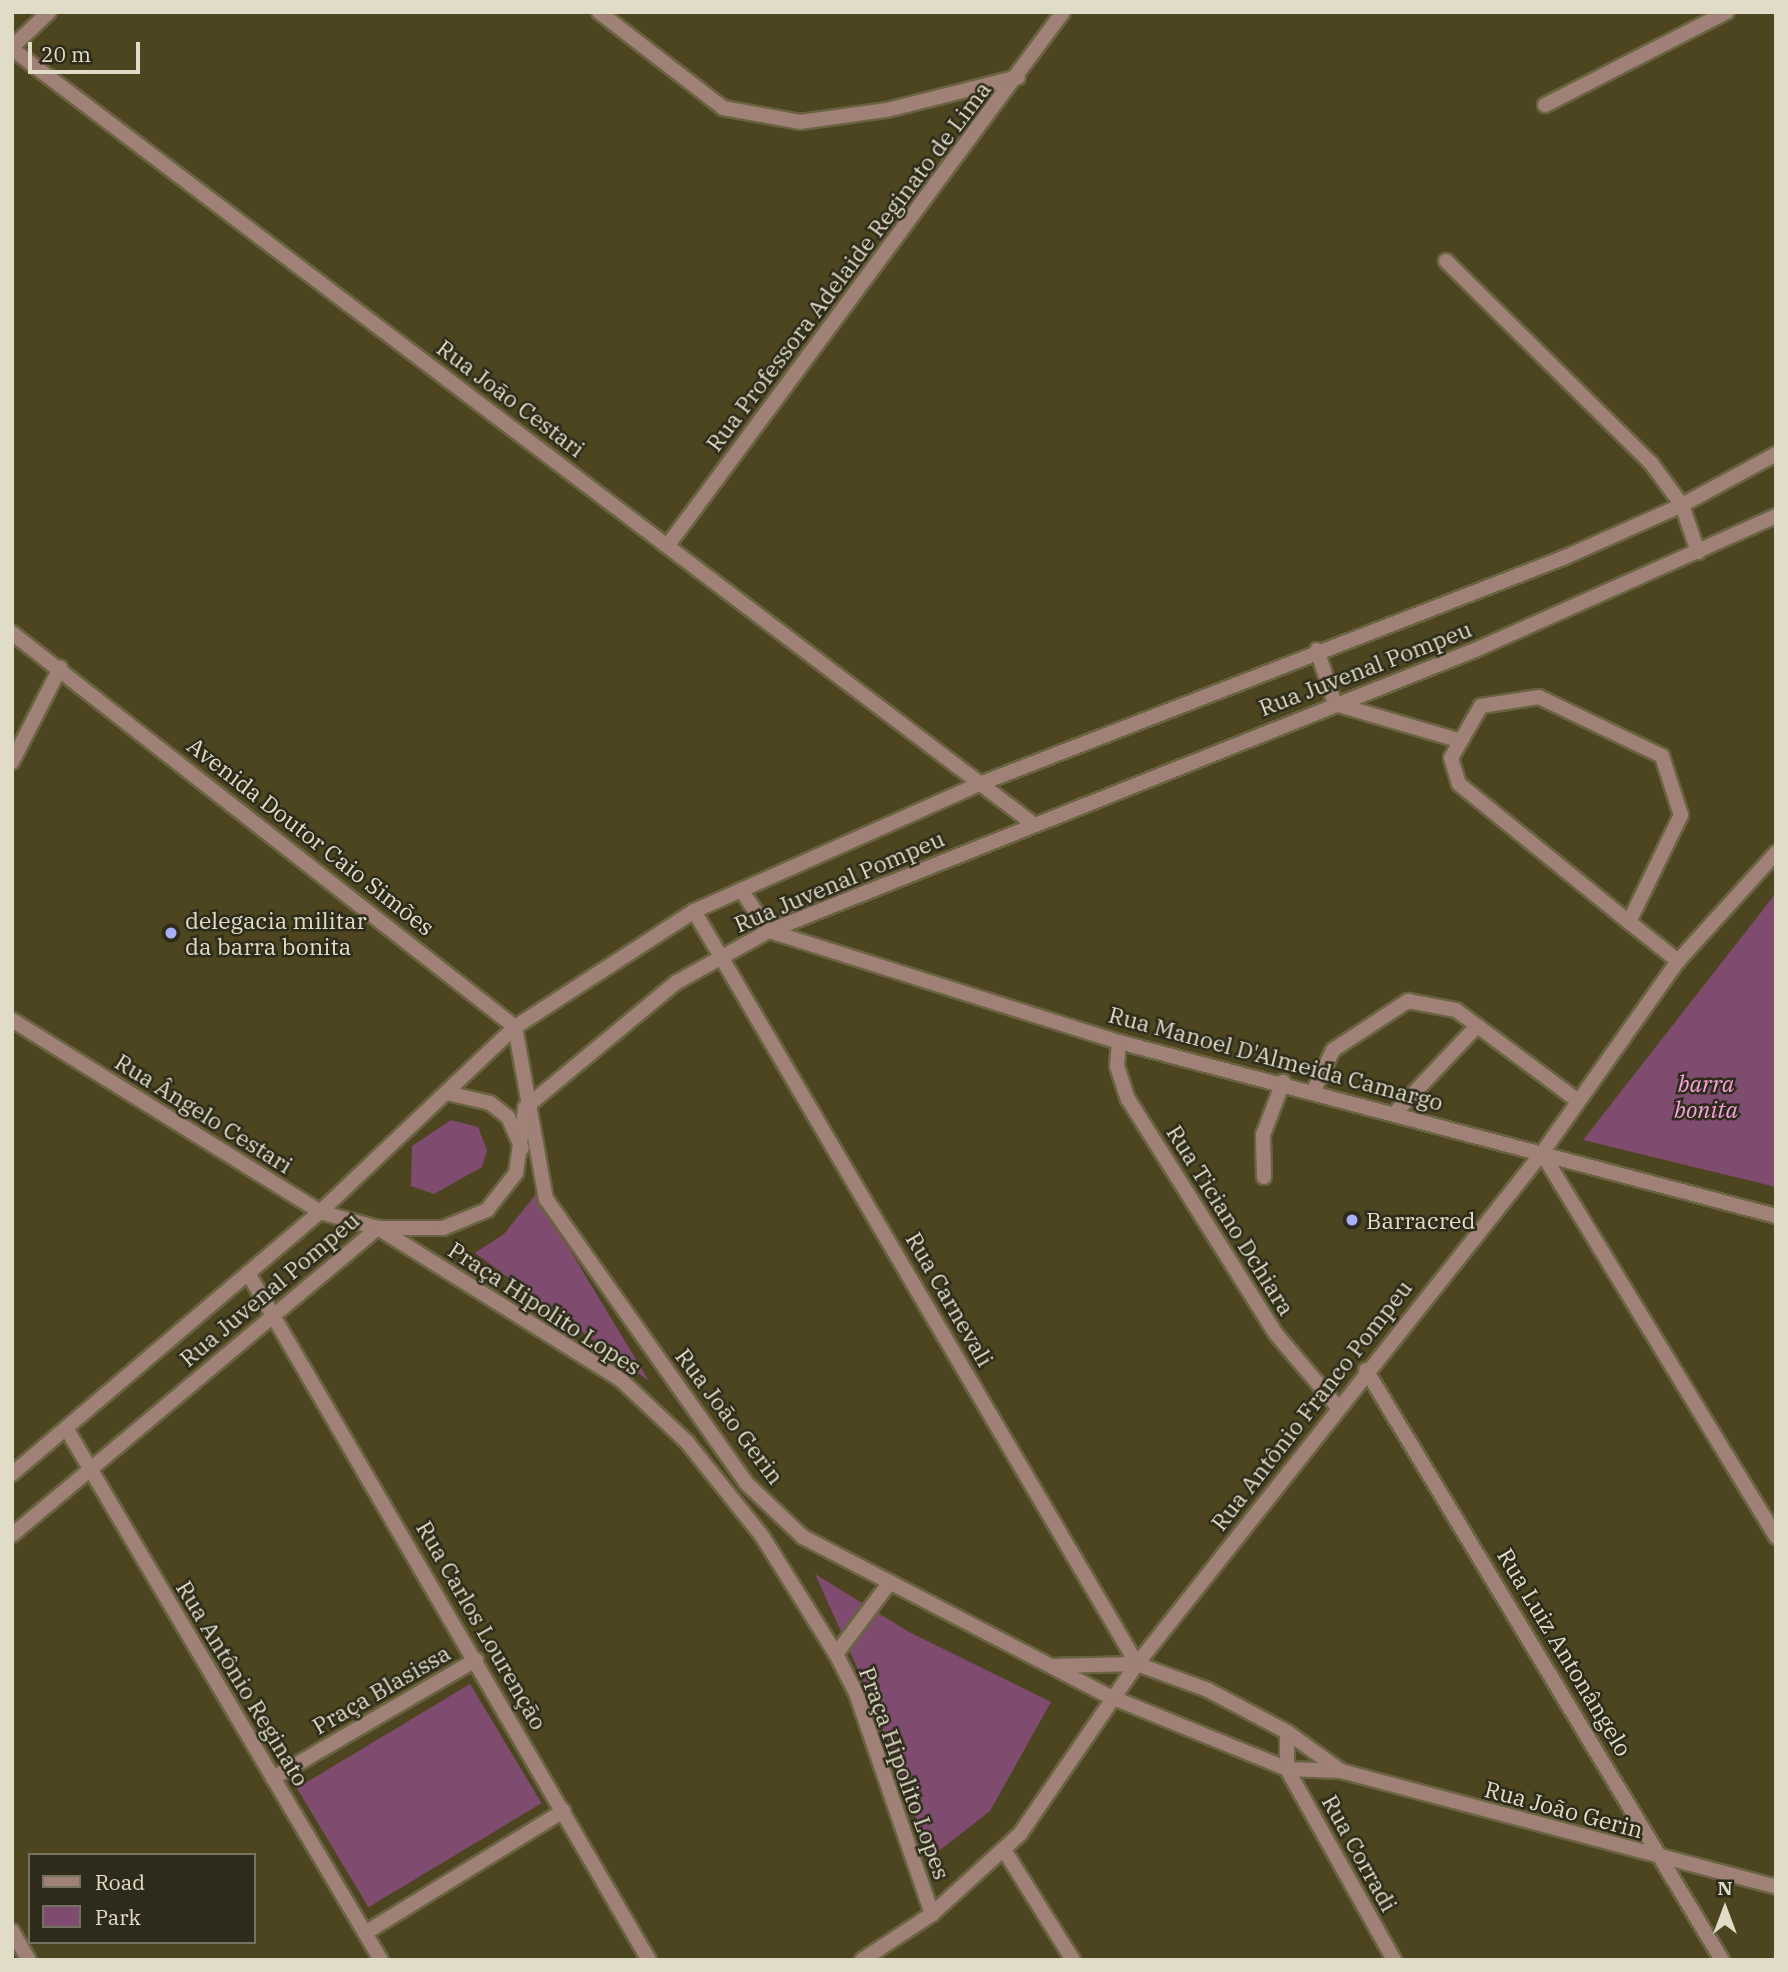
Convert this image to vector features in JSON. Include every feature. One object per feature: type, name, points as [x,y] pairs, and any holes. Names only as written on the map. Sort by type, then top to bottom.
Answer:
[{"type":"street","points":[[12,48],[49,12]]},
{"type":"street","points":[[599,12],[723,108],[800,122],[887,110],[1018,77]]},
{"type":"street","name":"Rua Professora Adelaide Reginato de Lima","points":[[668,545],[1018,77],[1063,12]]},
{"type":"street","points":[[1545,105],[1727,12]]},
{"type":"street","name":"Rua João Cestari","points":[[12,48],[1032,823]]},
{"type":"street","points":[[1446,261],[1651,463],[1682,505],[1698,552]]},
{"type":"street","name":"Rua Juvenal Pompeu","points":[[12,1474],[320,1212],[515,1027],[694,911],[982,783],[1317,650],[1563,558],[1682,505],[1776,454]]},
{"type":"street","name":"Rua Juvenal Pompeu","points":[[12,1535],[378,1228],[443,1228],[487,1210],[516,1173],[522,1149],[525,1108],[677,982],[769,931],[1032,823],[1335,704],[1698,552],[1776,516]]},
{"type":"street","name":"Avenida Doutor Caio Simões","points":[[12,633],[515,1027]]},
{"type":"street","points":[[1317,650],[1335,704],[1458,740]]},
{"type":"street","points":[[12,762],[60,668]]},
{"type":"street","points":[[1629,922],[1681,815],[1662,756],[1539,697],[1480,706],[1458,740],[1451,758],[1459,784],[1629,922],[1678,961]]},
{"type":"street","name":"Rua Antônio Franco Pompeu","points":[[862,1960],[932,1914],[1004,1850],[1111,1697],[1366,1370],[1542,1153],[1678,961],[1776,853]]},
{"type":"street","points":[[741,890],[769,931]]},
{"type":"street","name":"Rua Carnevali","points":[[694,911],[724,956],[1137,1664]]},
{"type":"street","name":"Rua Manoel D'Almeida Camargo","points":[[769,931],[1119,1042],[1314,1090],[1776,1216]]},
{"type":"street","points":[[1314,1090],[1333,1050],[1408,1001],[1456,1010],[1578,1101]]},
{"type":"street","name":"Rua Ângelo Cestari","points":[[12,1020],[320,1212],[378,1228]]},
{"type":"street","points":[[1395,1113],[1477,1026]]},
{"type":"street","points":[[515,1027],[525,1108]]},
{"type":"street","name":"Rua Ticiano Dchiara","points":[[1119,1042],[1117,1066],[1128,1099],[1276,1334],[1338,1407]]},
{"type":"street","points":[[1264,1177],[1263,1135],[1283,1082]]},
{"type":"street","points":[[447,1093],[489,1103],[508,1117],[522,1149]]},
{"type":"street","name":"Rua João Gerin","points":[[525,1108],[546,1199],[746,1483],[803,1537],[1111,1697],[1287,1769],[1341,1771],[1665,1860],[1776,1887]]},
{"type":"street","points":[[1542,1153],[1776,1538]]},
{"type":"street","name":"Praça Hipolito Lopes","points":[[378,1228],[621,1380],[687,1442],[762,1536],[856,1693],[932,1914]]},
{"type":"street","name":"Rua Carlos Lourenção","points":[[248,1273],[276,1312],[649,1960]]},
{"type":"street","name":"Rua Luiz Antonângelo","points":[[1366,1370],[1665,1860],[1722,1960]]},
{"type":"street","name":"Rua Antônio Reginato","points":[[66,1428],[381,1960]]},
{"type":"street","points":[[835,1654],[890,1581]]},
{"type":"street","name":"Praça Blasissa","points":[[273,1778],[476,1660]]},
{"type":"street","name":"Rua João Gerin","points":[[1050,1666],[1137,1664],[1208,1690],[1287,1732],[1341,1771]]},
{"type":"street","points":[[1287,1732],[1287,1769]]},
{"type":"street","name":"Rua Corradi","points":[[1287,1769],[1394,1960]]},
{"type":"street","points":[[365,1933],[563,1811]]},
{"type":"street","points":[[1004,1850],[1073,1960]]},
{"type":"street","points":[[12,1931],[29,1960]]},
{"type":"green space","name":"barra bonita","points":[[1776,893],[1776,1187],[1583,1140]]},
{"type":"green space","points":[[451,1120],[478,1127],[487,1150],[482,1167],[434,1194],[411,1186],[412,1146]]},
{"type":"green space","points":[[536,1194],[649,1381],[475,1253],[504,1234]]},
{"type":"green space","points":[[815,1574],[909,1632],[1051,1702],[990,1811],[931,1857],[869,1694]]},
{"type":"green space","points":[[470,1684],[542,1803],[368,1907],[297,1788]]},
{"type":"place","name":"delegacia militar da barra bonita","points":[[171,933]]},
{"type":"place","name":"Barracred","points":[[1352,1220]]}]
